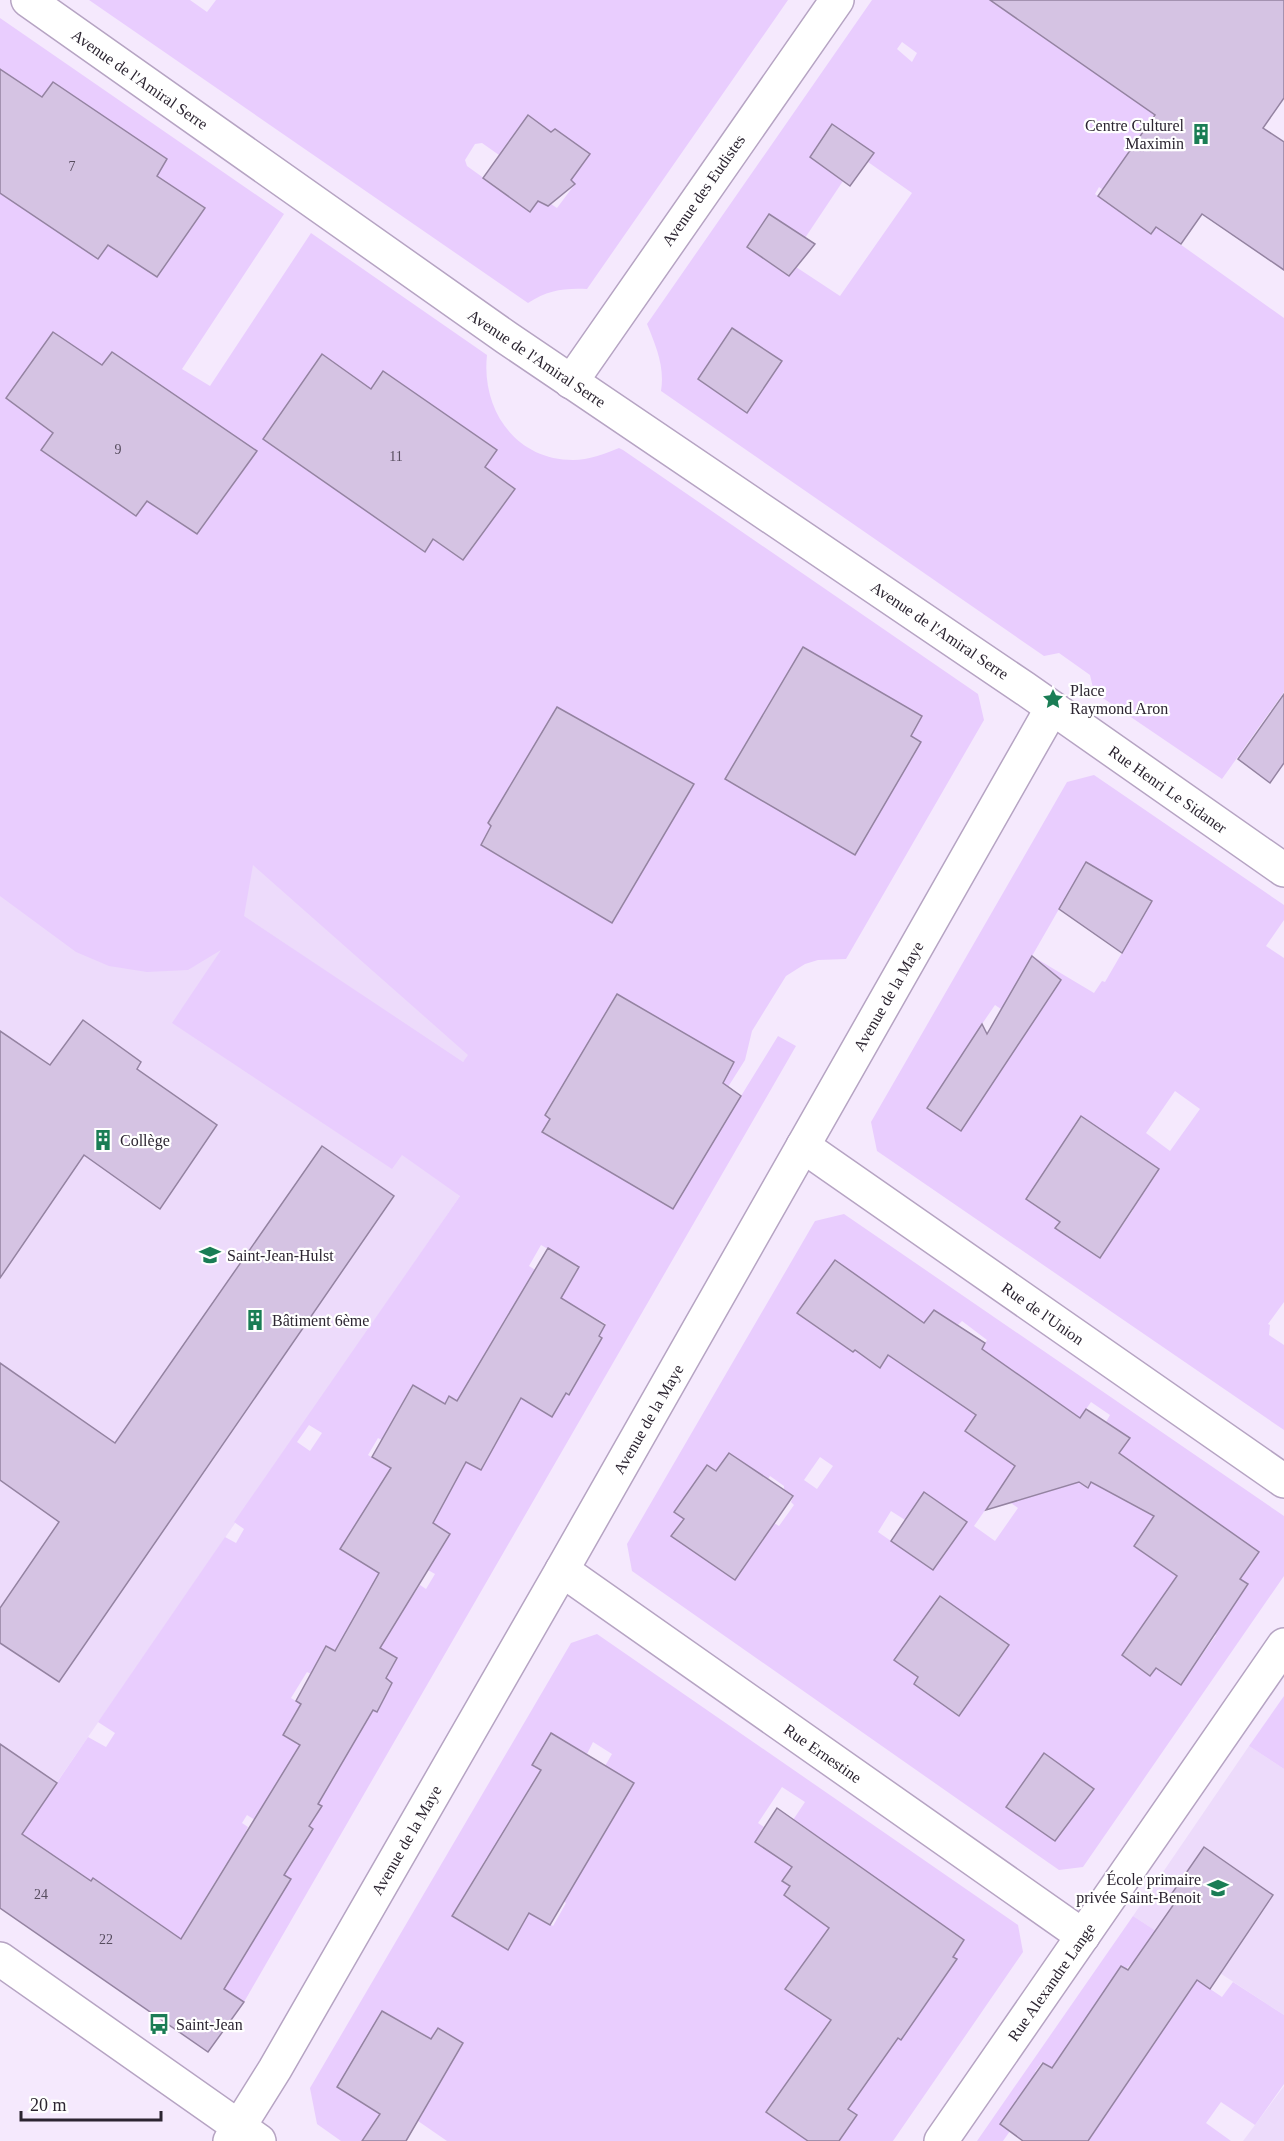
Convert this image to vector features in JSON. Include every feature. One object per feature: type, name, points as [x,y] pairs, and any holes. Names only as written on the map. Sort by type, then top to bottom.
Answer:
[{"type":"street","name":"Avenue de l'Amiral Serre","points":[[28,0],[571,382],[1052,708]]},
{"type":"street","name":"Avenue des Eudistes","points":[[571,382],[837,0]]},
{"type":"street","name":"Rue Henri Le Sidaner","points":[[1052,708],[1284,870]]},
{"type":"street","name":"Avenue de la Maye","points":[[243,2136],[275,2069],[562,1570],[1052,708]]},
{"type":"street","name":"Rue de l'Union","points":[[803,1146],[1284,1481]]},
{"type":"street","name":"Rue Ernestine","points":[[562,1570],[1083,1936]]},
{"type":"street","name":"Rue Alexandre Lange","points":[[940,2141],[1284,1645]]},
{"type":"street","points":[[0,1959],[243,2136]]},
{"type":"shaded area","points":[[89,0],[190,0],[207,12],[216,0],[788,0],[587,289],[556,291],[542,295],[528,303]],"holes":[[[528,115],[551,132],[555,129],[571,180],[575,184],[557,208],[551,204],[548,206],[538,201],[503,192],[467,166],[465,160],[475,144],[482,143],[499,155]]]},
{"type":"shaded area","points":[[872,0],[1235,0],[1103,190],[1099,187],[1095,194],[1130,219],[1135,212],[1141,227],[1151,234],[1156,227],[1284,318],[1284,692],[1222,779],[1094,692],[1090,675],[1059,653],[1044,656],[661,391],[661,365],[647,324]],"holes":[[[902,42],[917,53],[912,62],[897,49]],[[832,124],[874,153],[868,162],[912,193],[840,296],[796,267],[788,275],[747,246],[769,214],[805,238],[843,181],[810,157]],[[732,328],[782,361],[747,413],[698,379]]]},
{"type":"shaded area","points":[[0,18],[284,214],[182,369],[210,386],[311,233],[487,355],[490,394],[496,412],[506,428],[519,441],[534,451],[552,458],[573,460],[591,458],[619,448],[623,450],[978,694],[984,720],[846,959],[818,960],[805,964],[786,976],[752,1031],[745,1060],[728,1087],[741,1096],[778,1036],[796,1046],[244,2002],[216,1985],[93,1879],[91,1881],[57,1858],[7,1856],[88,1737],[106,1747],[115,1733],[98,1722],[225,1537],[236,1543],[244,1529],[234,1522],[460,1196],[402,1155],[392,1169],[172,1023],[221,950],[188,970],[147,972],[109,966],[76,952],[0,896],[0,193],[98,259],[108,245],[157,277],[205,208],[157,176],[166,158],[53,82],[42,97],[0,69]],"holes":[[[53,332],[102,365],[112,352],[207,417],[197,432],[246,467],[197,534],[147,501],[42,450],[53,433],[6,398]],[[497,450],[485,467],[515,489],[463,560],[433,539],[425,552],[313,473]],[[803,647],[922,716],[911,736],[734,763]],[[557,708],[678,776],[680,808],[612,923],[481,845],[491,826],[488,823]],[[253,865],[468,1055],[463,1062],[244,916]],[[541,1245],[579,1267],[566,1289],[529,1266]],[[569,1303],[606,1324],[599,1336],[602,1338],[569,1394],[566,1393],[552,1417],[479,1373],[490,1346],[505,1319]],[[413,1385],[445,1404],[449,1396],[483,1416],[498,1439],[481,1470],[466,1462],[405,1477],[368,1455],[378,1438],[388,1443],[395,1417]],[[309,1425],[322,1433],[310,1451],[297,1442]],[[378,1489],[450,1534],[428,1570],[435,1574],[426,1589],[420,1585],[414,1594],[341,1549]],[[347,1630],[396,1658],[386,1678],[392,1683],[377,1712],[373,1710],[311,1752],[283,1735],[301,1704],[291,1698],[307,1672],[311,1674],[335,1651]],[[321,1806],[309,1826],[312,1829],[294,1859],[246,1831],[248,1827],[242,1823],[247,1815],[255,1820]],[[226,1864],[237,1870],[241,1961],[187,1928]]]},
{"type":"shaded area","name":"Saint-Jean-Hulst","points":[[0,558],[469,1055],[463,1062],[460,1196],[0,1865]]},
{"type":"shaded area","points":[[1094,775],[1284,905],[1284,920],[1266,946],[1284,958],[1284,1302],[1268,1324],[1270,1325],[1269,1335],[1284,1345],[1284,1430],[877,1151],[871,1122],[1067,782]],"holes":[[[1086,862],[1152,901],[1105,982],[1102,981],[1094,993],[1032,956]],[[995,1005],[1029,1028],[989,1040],[982,1024]],[[1175,1091],[1200,1109],[1170,1151],[1146,1133]],[[1109,1194],[1133,1210],[1104,1252]]]},
{"type":"shaded area","points":[[844,1214],[1284,1516],[1284,1576],[1083,1867],[1059,1870],[632,1571],[627,1544],[815,1221]],"holes":[[[835,1260],[889,1298],[880,1367],[855,1350],[853,1352],[798,1313]],[[934,1310],[958,1325],[962,1321],[987,1340],[974,1359],[1009,1368],[1067,1409],[988,1428],[979,1441],[965,1432],[980,1409],[898,1362]],[[1091,1402],[1110,1415],[1106,1422],[1130,1438],[1096,1485],[1091,1482],[1088,1487],[1071,1477],[1084,1412]],[[729,1453],[768,1479],[770,1476],[784,1486],[784,1489],[793,1497],[791,1502],[794,1505],[779,1526],[774,1523],[735,1580],[671,1536]],[[820,1457],[833,1466],[817,1489],[804,1480]],[[1172,1491],[1259,1552],[1240,1579],[1248,1585],[1233,1606],[1193,1588],[1134,1546]],[[924,1492],[967,1522],[933,1570],[878,1532],[891,1511],[905,1520]],[[997,1493],[1018,1508],[995,1541],[974,1526]],[[1162,1598],[1216,1635],[1181,1685],[1156,1668],[1150,1675],[1122,1655]],[[1009,1645],[930,1686],[894,1660]]]},
{"type":"shaded area","points":[[597,1634],[1018,1925],[1023,1952],[893,2141],[839,2141],[849,2127],[839,2120],[863,2088],[767,2112],[808,2141],[447,2141],[418,2121],[457,2053],[383,2011],[337,2087],[380,2114],[362,2141],[341,2141],[317,2124],[310,2088],[571,1643]],"holes":[[[551,1733],[587,1754],[593,1742],[612,1754],[605,1766],[634,1783],[592,1855],[517,1811],[541,1770],[533,1765]],[[782,1787],[805,1802],[781,1838],[767,1850],[755,1842],[764,1827],[758,1823]],[[487,1857],[566,1903],[553,1926],[529,1913],[452,1916]],[[793,1865],[831,1929],[784,1895],[790,1886],[782,1881]],[[901,1896],[964,1940],[953,1957]],[[786,1989],[834,1993],[820,2014]]]},
{"type":"shaded area","points":[[1284,1696],[1284,1769],[1249,1746]]},
{"type":"shaded area","name":"École primaire privée Saint-Benoit","points":[[1249,1746],[1284,1769],[1284,2015],[1133,1916]]},
{"type":"shaded area","points":[[1133,1916],[1156,1931],[1139,1965],[1131,1964],[1126,1969],[1121,1966],[1100,1998],[1158,2037],[1197,1980],[1222,1997],[1233,1982],[1284,2015],[1284,2084],[1255,2125],[1221,2102],[1206,2123],[1231,2141],[1088,2141],[1052,2069],[1042,2062],[1035,2072],[1045,2079],[1000,2124],[1010,2131],[1003,2141],[977,2141]]},
{"type":"shaded area","points":[[1284,2086],[1284,2141],[1243,2141],[1255,2125]]},
{"type":"building","name":"Centre Culturel Maximin","points":[[990,0],[1284,0],[1284,98],[1263,128],[1284,142],[1284,270],[1202,214],[1181,244],[1156,227],[1151,234],[1098,196],[1155,115]]},
{"type":"building","points":[[0,69],[42,97],[53,82],[167,159],[157,176],[205,208],[157,277],[108,245],[98,259],[0,193]]},
{"type":"building","points":[[528,115],[551,132],[555,129],[590,154],[571,180],[575,184],[548,206],[538,201],[530,212],[483,178]]},
{"type":"building","points":[[832,124],[874,153],[850,186],[810,157]]},
{"type":"building","points":[[769,214],[815,244],[789,276],[747,247]]},
{"type":"building","points":[[732,328],[782,361],[747,413],[698,379]]},
{"type":"building","points":[[53,332],[102,365],[112,352],[257,451],[197,534],[147,501],[136,516],[41,450],[53,433],[6,398]]},
{"type":"building","points":[[322,354],[371,389],[383,371],[497,450],[485,467],[515,489],[463,560],[433,539],[425,552],[263,439]]},
{"type":"building","points":[[803,647],[922,716],[911,736],[921,742],[855,855],[725,779]]},
{"type":"building","points":[[1284,694],[1284,763],[1270,783],[1238,759]]},
{"type":"building","points":[[557,707],[694,784],[612,923],[481,845],[491,826],[488,823]]},
{"type":"building","points":[[1086,862],[1152,901],[1122,953],[1059,909]]},
{"type":"building","points":[[1032,956],[1061,980],[961,1131],[927,1108],[982,1024],[987,1034]]},
{"type":"building","points":[[617,994],[734,1062],[723,1083],[741,1096],[673,1209],[542,1132],[550,1119],[545,1115]]},
{"type":"building","name":"Collège","points":[[83,1020],[141,1062],[137,1069],[217,1125],[160,1209],[84,1155],[0,1278],[0,1031],[50,1065]]},
{"type":"building","points":[[1081,1116],[1159,1169],[1100,1258],[1055,1228],[1060,1222],[1026,1199]]},
{"type":"building","name":"Bâtiment 6ème","points":[[322,1146],[394,1196],[59,1682],[0,1643],[0,1608],[59,1522],[0,1480],[0,1363],[115,1443]]},
{"type":"building","points":[[548,1248],[579,1267],[561,1298],[605,1325],[599,1336],[602,1338],[569,1395],[566,1393],[552,1417],[521,1398],[481,1470],[466,1462],[433,1523],[450,1534],[380,1648],[397,1658],[386,1678],[392,1683],[377,1712],[373,1710],[318,1804],[322,1806],[309,1826],[313,1829],[284,1875],[291,1879],[224,1989],[244,2002],[208,2052],[0,1908],[0,1744],[57,1783],[22,1834],[91,1881],[93,1878],[181,1939],[300,1745],[283,1735],[301,1704],[296,1701],[326,1646],[335,1651],[379,1573],[340,1549],[391,1468],[372,1457],[413,1385],[445,1404],[449,1396],[457,1401]]},
{"type":"building","points":[[835,1260],[924,1323],[934,1310],[985,1343],[982,1349],[1080,1418],[1086,1409],[1130,1438],[1119,1453],[1259,1552],[1240,1579],[1248,1584],[1181,1685],[1156,1668],[1150,1676],[1122,1655],[1177,1576],[1134,1546],[1154,1516],[1091,1482],[1088,1488],[1079,1482],[986,1510],[1015,1466],[965,1431],[976,1415],[888,1355],[880,1368],[797,1313]]},
{"type":"building","points":[[729,1453],[793,1496],[735,1580],[671,1536],[684,1519],[674,1512],[707,1465],[716,1471]]},
{"type":"building","points":[[924,1492],[967,1522],[933,1570],[891,1541]]},
{"type":"building","points":[[940,1596],[1009,1645],[959,1716],[914,1684],[918,1677],[894,1660]]},
{"type":"building","points":[[551,1733],[634,1783],[550,1925],[529,1913],[508,1950],[452,1916],[541,1770],[532,1765]]},
{"type":"building","points":[[1044,1753],[1094,1789],[1055,1841],[1006,1807]]},
{"type":"building","points":[[777,1808],[964,1940],[953,1957],[957,1959],[901,2040],[898,2038],[848,2109],[857,2115],[839,2141],[808,2141],[766,2112],[831,2020],[785,1989],[829,1928],[784,1895],[790,1886],[782,1881],[792,1867],[755,1842]]},
{"type":"building","points":[[1204,1847],[1273,1895],[1210,1989],[1197,1980],[1088,2141],[1023,2141],[1000,2124],[1043,2063],[1052,2068],[1121,1966],[1128,1970],[1174,1904],[1168,1899]]},
{"type":"building","points":[[382,2011],[431,2039],[438,2028],[463,2043],[406,2141],[362,2141],[380,2114],[337,2087]]},
{"type":"place","name":"Centre Culturel Maximin","points":[[1201,134]]},
{"type":"place","name":"Place Raymond Aron","points":[[1053,699]]},
{"type":"place","name":"Collège","points":[[103,1140]]},
{"type":"place","name":"Saint-Jean-Hulst","points":[[210,1255]]},
{"type":"place","name":"Bâtiment 6ème","points":[[255,1320]]},
{"type":"place","name":"École primaire privée Saint-Benoit","points":[[1218,1888]]},
{"type":"place","name":"Saint-Jean","points":[[159,2024]]}]
